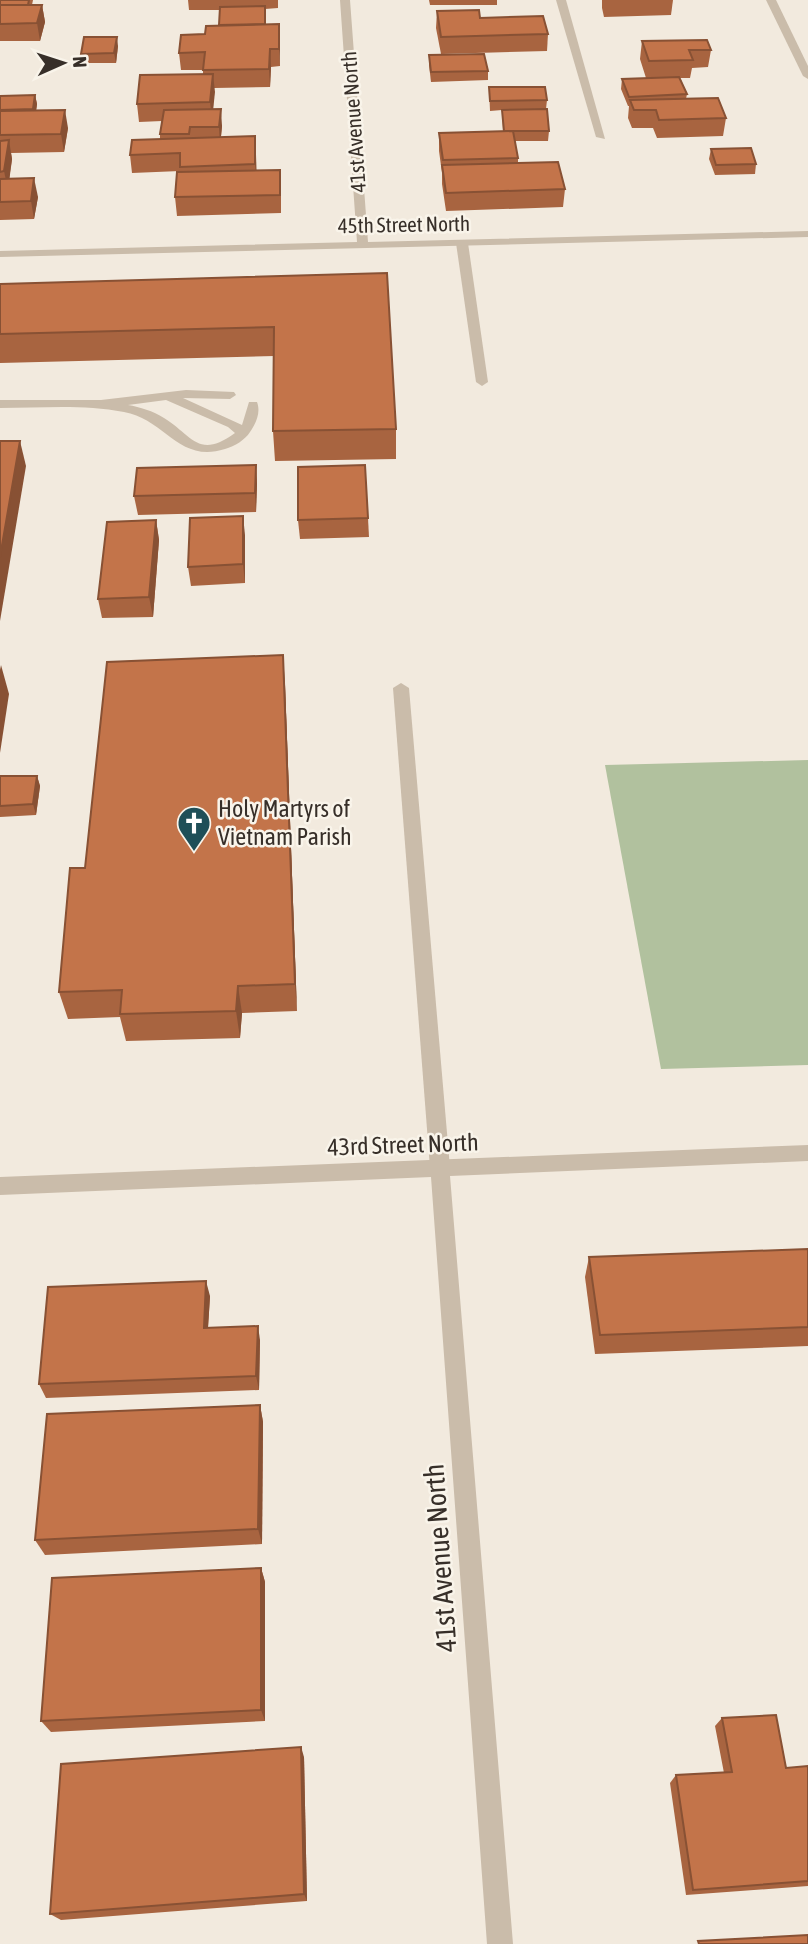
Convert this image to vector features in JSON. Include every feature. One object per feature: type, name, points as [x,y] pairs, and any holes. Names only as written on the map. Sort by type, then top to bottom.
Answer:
[{"type":"street","name":"41st Avenue North","points":[[345,0],[363,245]]},
{"type":"street","points":[[561,0],[601,137]]},
{"type":"street","points":[[771,0],[808,76]]},
{"type":"street","name":"45th Street North","points":[[0,254],[808,234]]},
{"type":"street","points":[[462,243],[482,382]]},
{"type":"street","points":[[0,404],[101,404],[166,396],[230,394]]},
{"type":"street","points":[[166,396],[233,424],[243,435]]},
{"type":"street","points":[[101,404],[139,410],[166,422],[182,440],[193,446],[218,447],[243,435],[254,418],[253,405]]},
{"type":"street","name":"41st Avenue North","points":[[401,688],[500,1944]]},
{"type":"street","name":"43rd Street North","points":[[0,1186],[808,1153]]},
{"type":"green space","points":[[808,760],[808,1065],[661,1069],[605,765]]},
{"type":"building","points":[[0,0],[29,0],[28,5],[0,5]]},
{"type":"building","points":[[0,5],[42,5],[37,23],[0,24]]},
{"type":"building","points":[[265,6],[265,24],[219,25],[220,7]]},
{"type":"building","points":[[479,10],[480,18],[543,16],[548,34],[441,37],[437,11]]},
{"type":"building","points":[[279,24],[279,49],[270,49],[269,69],[203,70],[205,52],[179,53],[181,35],[205,34],[206,26]]},
{"type":"building","points":[[84,37],[117,37],[114,53],[81,54]]},
{"type":"building","points":[[707,40],[711,50],[689,50],[693,60],[649,61],[642,41]]},
{"type":"building","points":[[484,54],[488,71],[431,72],[429,55]]},
{"type":"building","points":[[213,74],[210,102],[137,104],[140,75]]},
{"type":"building","points":[[679,77],[687,94],[629,97],[622,79]]},
{"type":"building","points":[[489,87],[545,87],[547,100],[490,101]]},
{"type":"building","points":[[35,95],[33,109],[0,110],[0,96]]},
{"type":"building","points":[[718,98],[726,118],[659,120],[656,110],[634,110],[630,100]]},
{"type":"building","points":[[221,109],[219,127],[190,127],[189,134],[160,134],[164,110]]},
{"type":"building","points":[[547,109],[549,131],[504,131],[502,110]]},
{"type":"building","points":[[65,110],[61,134],[0,135],[0,111]]},
{"type":"building","points":[[513,131],[518,158],[443,160],[439,133]]},
{"type":"building","points":[[255,136],[255,164],[180,167],[180,153],[130,155],[132,140]]},
{"type":"building","points":[[9,140],[4,171],[0,172],[0,141]]},
{"type":"building","points":[[751,148],[756,164],[716,165],[711,149]]},
{"type":"building","points":[[558,162],[565,189],[446,193],[442,165]]},
{"type":"building","points":[[280,170],[280,195],[175,197],[177,172]]},
{"type":"building","points":[[34,178],[31,201],[0,202],[0,179]]},
{"type":"building","points":[[387,273],[396,429],[273,431],[274,327],[0,334],[0,284]]},
{"type":"building","points":[[0,441],[20,441],[0,557]]},
{"type":"building","points":[[256,465],[255,493],[134,496],[137,468]]},
{"type":"building","points":[[365,465],[368,518],[298,520],[298,467]]},
{"type":"building","points":[[243,516],[243,564],[188,567],[190,518]]},
{"type":"building","points":[[156,520],[149,597],[98,599],[107,522]]},
{"type":"building","name":"Holy Martyrs of Vietnam Parish","points":[[283,655],[295,984],[238,986],[236,1011],[120,1014],[122,990],[59,992],[70,868],[85,868],[107,662]]},
{"type":"building","points":[[0,776],[37,776],[33,804],[0,806]]},
{"type":"building","points":[[808,1249],[808,1327],[600,1335],[589,1257]]},
{"type":"building","points":[[206,1281],[204,1328],[258,1326],[256,1376],[39,1384],[48,1287]]},
{"type":"building","points":[[260,1405],[258,1529],[35,1540],[47,1414]]},
{"type":"building","points":[[261,1568],[261,1710],[41,1721],[52,1578]]},
{"type":"building","points":[[776,1715],[786,1768],[808,1766],[808,1881],[693,1890],[676,1775],[732,1772],[722,1718]]},
{"type":"building","points":[[301,1747],[304,1894],[50,1914],[61,1764]]},
{"type":"building","points":[[808,1935],[808,1944],[699,1944],[698,1941]]},
{"type":"place","name":"Holy Martyrs of Vietnam Parish","points":[[194,853]]}]
